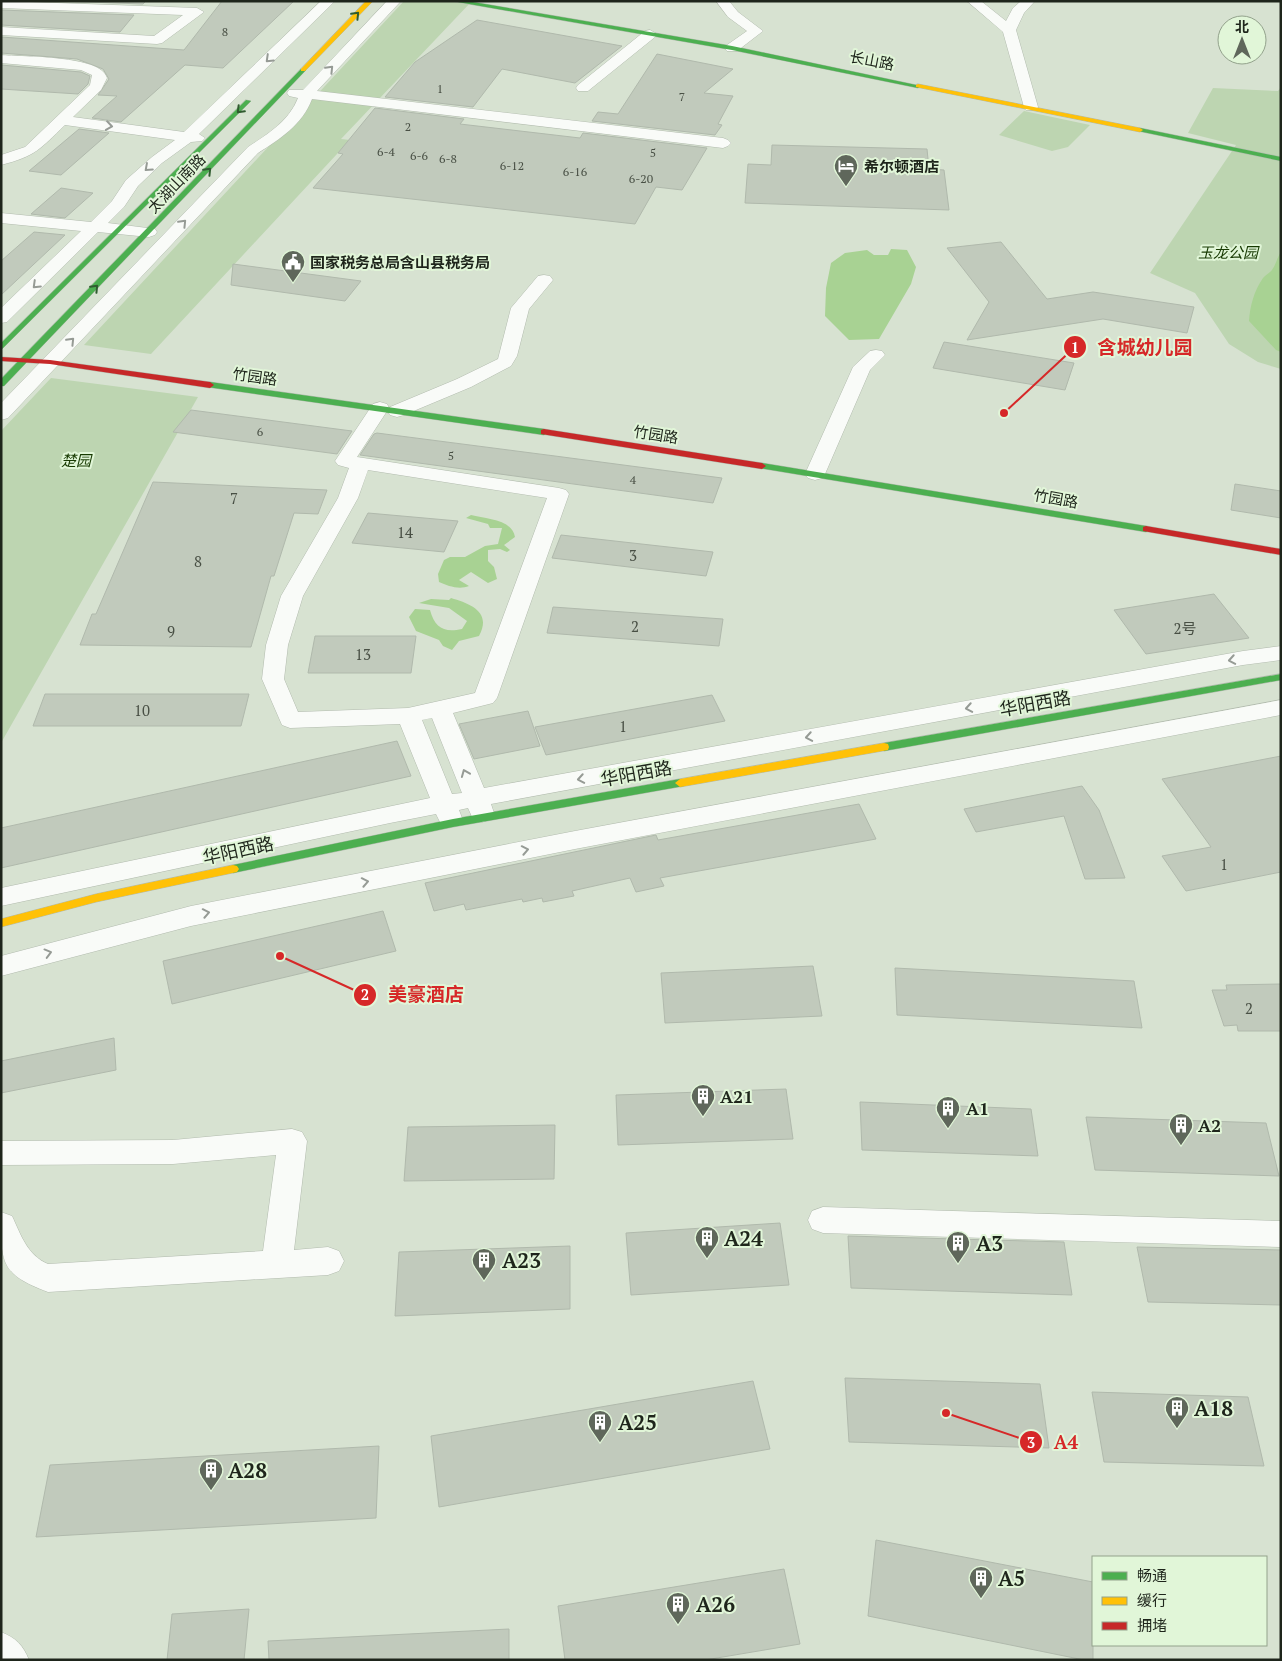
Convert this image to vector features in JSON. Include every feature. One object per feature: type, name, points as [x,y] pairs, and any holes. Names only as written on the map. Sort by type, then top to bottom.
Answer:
[{"type":"main road","name":"太湖山南路","points":[[1,384],[370,1]]},
{"type":"main road","name":"长山路","points":[[455,1],[732,48],[1281,159]]},
{"type":"main road","name":"太湖山南路","points":[[1,348],[254,95]]},
{"type":"main road","name":"竹园路","points":[[1,358],[50,362],[595,439],[1281,552]]},
{"type":"main road","name":"华阳西路","points":[[480,808],[1281,677]]},
{"type":"main road","name":"华阳西路","points":[[1,923],[96,898],[448,814]]},
{"type":"street","points":[[1,318],[118,204],[132,183],[157,160],[194,131],[329,1]]},
{"type":"street","points":[[1,414],[253,150],[280,132],[302,109],[306,95],[395,1]]},
{"type":"street","points":[[722,1],[727,10],[738,20],[756,31],[732,48]]},
{"type":"street","points":[[974,1],[1009,30],[1030,108]]},
{"type":"street","points":[[1009,30],[1018,12],[1029,1]]},
{"type":"street","points":[[1,4],[52,4],[197,12],[157,40],[1,31]]},
{"type":"street","points":[[583,88],[650,34]]},
{"type":"street","points":[[1,60],[78,65],[92,68],[98,73],[100,79],[96,86],[30,150],[18,156],[1,160]]},
{"type":"street","points":[[282,92],[723,143]]},
{"type":"street","points":[[67,114],[215,134]]},
{"type":"street","points":[[1,218],[149,232]]},
{"type":"street","points":[[360,464],[348,498],[292,596],[277,645],[273,679],[290,720],[408,716],[485,698],[559,494],[360,464],[345,462],[388,410],[464,383],[505,362],[520,308],[544,280]]},
{"type":"street","points":[[815,474],[862,367],[876,355]]},
{"type":"street","points":[[1,897],[390,814],[448,814],[1224,661],[1281,653]]},
{"type":"street","points":[[1,966],[200,914],[1281,707]]},
{"type":"street","points":[[440,709],[480,808]]},
{"type":"street","points":[[408,716],[448,814]]},
{"type":"street","points":[[1,1154],[173,1152],[292,1141],[277,1264]]},
{"type":"street","points":[[823,1220],[1281,1234]]},
{"type":"street","points":[[1,1225],[20,1263],[32,1274],[48,1278],[328,1261]]},
{"type":"street","points":[[1,1650],[11,1660]]},
{"type":"green space","points":[[404,1],[472,1],[341,139],[350,140],[151,354],[84,345]]},
{"type":"green space","name":"玉龙公园","points":[[1281,87],[1281,369],[1258,362],[1229,344],[1195,293],[1150,273],[1236,145],[1188,133],[1213,88],[1278,91]]},
{"type":"green space","points":[[1024,111],[1090,125],[1068,147],[1052,151],[999,135]]},
{"type":"green space","name":"楚园","points":[[51,378],[198,397],[1,743],[1,431]]},
{"type":"shaded area","points":[[891,249],[907,250],[916,267],[911,284],[879,339],[849,340],[825,316],[826,288],[831,263],[845,253],[867,250],[874,255],[888,255]]},
{"type":"shaded area","points":[[1281,252],[1281,352],[1276,350],[1249,321],[1251,304],[1257,288],[1263,278],[1273,268]]},
{"type":"shaded area","points":[[471,515],[504,523],[513,531],[515,537],[504,545],[510,550],[507,552],[500,549],[488,550],[488,561],[494,567],[497,579],[488,583],[471,572],[459,580],[469,586],[457,588],[439,582],[438,574],[444,560],[450,557],[465,557],[485,546],[498,544],[502,528],[490,528],[488,524],[466,518]]},
{"type":"shaded area","points":[[451,598],[472,606],[481,615],[483,621],[479,636],[459,641],[452,650],[443,646],[439,640],[416,631],[409,617],[415,609],[430,610],[441,628],[450,630],[462,629],[467,621],[449,608],[419,603],[431,599],[449,600]]},
{"type":"building","points":[[61,1],[146,1],[143,4]]},
{"type":"building","points":[[222,1],[294,1],[223,68],[185,65],[121,122],[92,118],[117,96],[98,95],[109,79],[103,69],[77,59],[1,53],[1,37],[184,50]]},
{"type":"building","points":[[1,10],[134,15],[120,32],[1,25]]},
{"type":"building","points":[[477,20],[622,46],[575,83],[502,69],[473,107],[385,97],[415,62]]},
{"type":"building","points":[[657,54],[733,69],[704,93],[733,96],[718,124],[722,125],[715,135],[592,121],[598,112],[618,114]]},
{"type":"building","points":[[1,65],[81,72],[90,76],[88,84],[78,94],[1,89]]},
{"type":"building","points":[[375,108],[464,119],[460,124],[580,138],[583,133],[707,148],[682,190],[656,187],[635,224],[313,188],[343,154],[338,153]]},
{"type":"building","points":[[79,129],[109,133],[61,175],[29,171]]},
{"type":"building","name":"希尔顿酒店","points":[[772,145],[927,149],[929,169],[944,170],[949,210],[745,203],[748,164],[771,165]]},
{"type":"building","points":[[61,188],[93,193],[65,218],[31,214]]},
{"type":"building","points":[[34,232],[65,235],[1,295],[1,261]]},
{"type":"building","points":[[1001,242],[1047,299],[1093,292],[1194,307],[1187,333],[1103,319],[967,340],[989,302],[947,248]]},
{"type":"building","name":"国家税务总局含山县税务局","points":[[233,264],[361,281],[345,301],[231,285]]},
{"type":"building","points":[[944,342],[1074,363],[1065,390],[933,368]]},
{"type":"building","points":[[191,410],[352,431],[337,454],[173,432]]},
{"type":"building","points":[[374,434],[722,478],[713,503],[360,455]]},
{"type":"building","points":[[153,482],[327,490],[318,514],[294,513],[274,576],[271,576],[251,647],[80,645],[92,614],[96,614]]},
{"type":"building","points":[[1235,484],[1281,491],[1281,518],[1231,510]]},
{"type":"building","points":[[368,513],[458,521],[444,552],[352,543]]},
{"type":"building","points":[[561,535],[713,552],[706,576],[552,558]]},
{"type":"building","points":[[1214,594],[1249,638],[1146,654],[1114,610]]},
{"type":"building","points":[[553,607],[723,619],[719,646],[547,633]]},
{"type":"building","points":[[315,636],[416,636],[411,673],[308,673]]},
{"type":"building","points":[[45,694],[249,694],[241,726],[33,726]]},
{"type":"building","points":[[712,695],[725,721],[546,755],[535,727]]},
{"type":"building","points":[[528,711],[540,746],[474,759],[459,724]]},
{"type":"building","points":[[397,741],[411,776],[1,868],[1,828]]},
{"type":"building","points":[[1281,756],[1281,872],[1186,891],[1162,856],[1211,847],[1162,779]]},
{"type":"building","points":[[1082,786],[1099,810],[1125,878],[1085,879],[1064,816],[976,832],[964,809]]},
{"type":"building","points":[[859,804],[876,839],[660,878],[664,886],[636,892],[630,878],[572,891],[574,896],[543,902],[542,898],[523,902],[522,899],[466,910],[464,904],[434,911],[425,883],[656,835],[658,840]]},
{"type":"building","points":[[383,911],[396,951],[172,1004],[163,961]]},
{"type":"building","points":[[813,966],[822,1016],[665,1023],[661,973]]},
{"type":"building","points":[[895,968],[1134,981],[1142,1028],[897,1015]]},
{"type":"building","points":[[1281,984],[1281,1031],[1238,1031],[1237,1025],[1224,1026],[1212,990],[1227,990],[1226,985]]},
{"type":"building","points":[[114,1038],[116,1070],[1,1093],[1,1061]]},
{"type":"building","name":"A21","points":[[786,1089],[793,1139],[618,1145],[616,1095]]},
{"type":"building","name":"A1","points":[[860,1102],[1031,1109],[1038,1156],[862,1150]]},
{"type":"building","name":"A2","points":[[1086,1117],[1266,1123],[1279,1176],[1095,1170]]},
{"type":"building","points":[[555,1125],[554,1179],[404,1181],[408,1127]]},
{"type":"building","name":"A24","points":[[780,1223],[789,1285],[631,1295],[626,1233]]},
{"type":"building","name":"A3","points":[[848,1236],[1064,1242],[1072,1295],[851,1288]]},
{"type":"building","name":"A23","points":[[570,1246],[570,1309],[395,1316],[399,1252]]},
{"type":"building","points":[[1137,1247],[1281,1250],[1281,1305],[1148,1302]]},
{"type":"building","points":[[845,1378],[1040,1384],[1049,1448],[849,1442]]},
{"type":"building","name":"A25","points":[[753,1381],[770,1449],[439,1507],[431,1436]]},
{"type":"building","name":"A18","points":[[1092,1392],[1248,1397],[1264,1466],[1104,1462]]},
{"type":"building","name":"A28","points":[[379,1446],[376,1518],[36,1537],[50,1465]]},
{"type":"building","name":"A5","points":[[876,1540],[1092,1582],[1093,1660],[1084,1660],[868,1616]]},
{"type":"building","name":"A26","points":[[784,1569],[800,1644],[705,1660],[565,1660],[558,1606]]},
{"type":"building","points":[[249,1609],[244,1660],[167,1660],[172,1614]]},
{"type":"building","points":[[509,1629],[509,1660],[269,1660],[268,1641]]},
{"type":"traffic: fast","points":[[455,1],[732,48],[918,86]]},
{"type":"traffic: fast","points":[[1,384],[303,70]]},
{"type":"traffic: fast","points":[[1,348],[248,101]]},
{"type":"traffic: fast","points":[[1140,130],[1281,159]]},
{"type":"traffic: fast","points":[[210,385],[544,432]]},
{"type":"traffic: fast","points":[[762,466],[1146,529]]},
{"type":"traffic: fast","points":[[884,747],[1281,677]]},
{"type":"traffic: fast","points":[[233,869],[453,823],[680,783]]},
{"type":"traffic: slow","points":[[303,70],[370,1]]},
{"type":"traffic: slow","points":[[918,86],[1140,130]]},
{"type":"traffic: slow","points":[[680,783],[884,747]]},
{"type":"traffic: slow","points":[[1,923],[96,898],[233,869]]},
{"type":"traffic: jam","points":[[1,359],[50,362],[210,385]]},
{"type":"traffic: jam","points":[[544,432],[762,466]]},
{"type":"traffic: jam","points":[[1146,529],[1281,552]]},
{"type":"place","name":"希尔顿酒店","points":[[846,187]]},
{"type":"place","name":"国家税务总局含山县税务局","points":[[293,283]]},
{"type":"place","name":"含城幼儿园","points":[[1004,413]]},
{"type":"place","name":"美豪酒店","points":[[280,956]]},
{"type":"place","name":"A21","points":[[703,1117]]},
{"type":"place","name":"A1","points":[[948,1129]]},
{"type":"place","name":"A2","points":[[1181,1146]]},
{"type":"place","name":"A24","points":[[707,1259]]},
{"type":"place","name":"A3","points":[[958,1264]]},
{"type":"place","name":"A23","points":[[484,1281]]},
{"type":"place","name":"A4","points":[[946,1413]]},
{"type":"place","name":"A18","points":[[1177,1429]]},
{"type":"place","name":"A25","points":[[600,1443]]},
{"type":"place","name":"A28","points":[[211,1491]]},
{"type":"place","name":"A5","points":[[981,1599]]},
{"type":"place","name":"A26","points":[[678,1625]]}]
